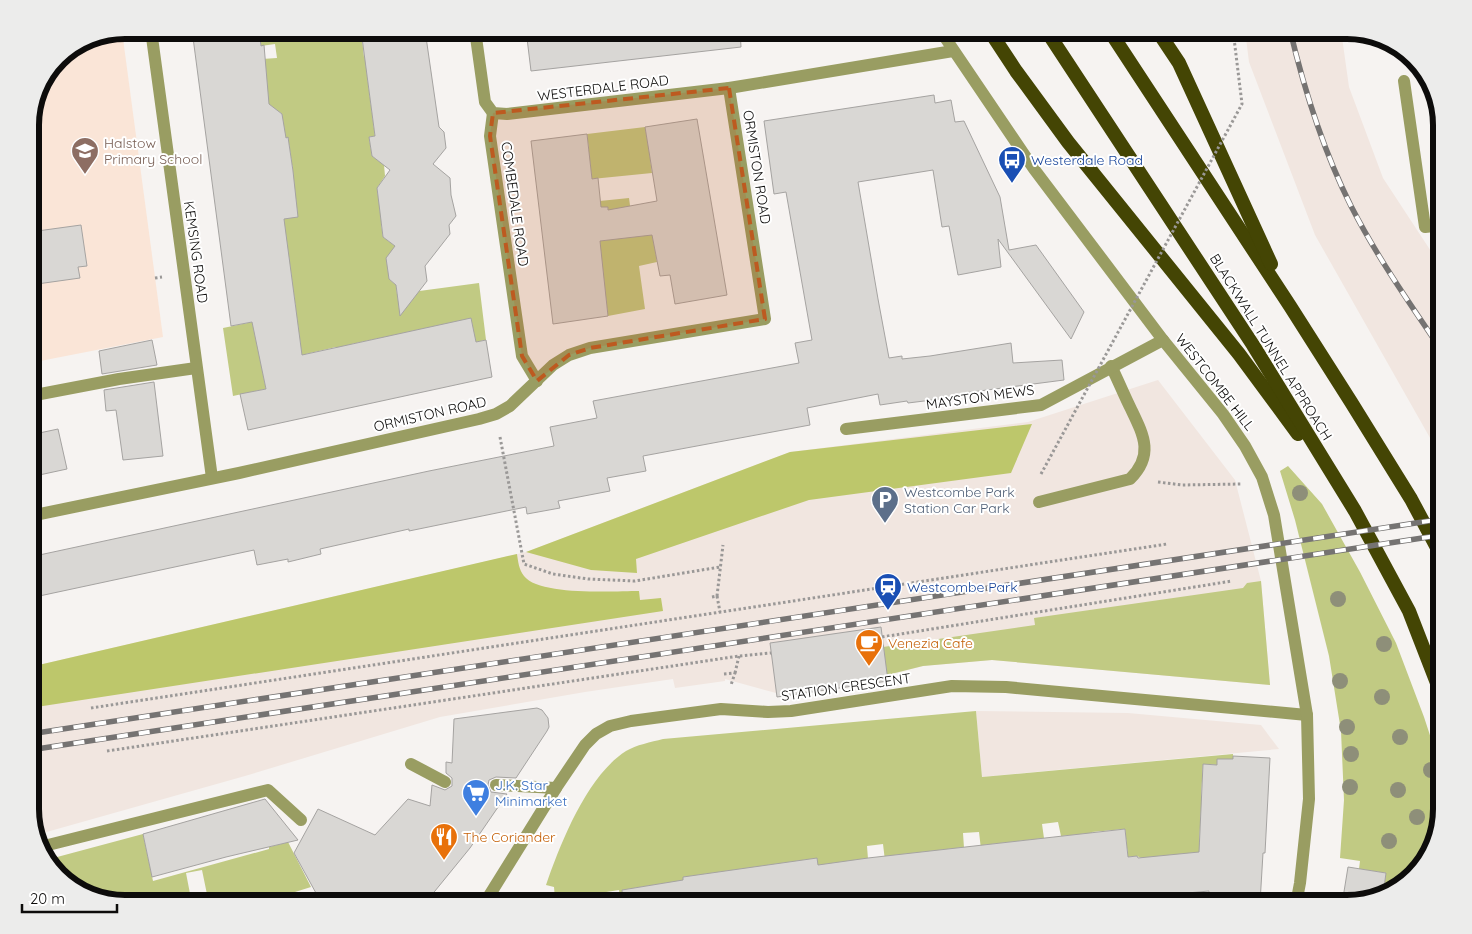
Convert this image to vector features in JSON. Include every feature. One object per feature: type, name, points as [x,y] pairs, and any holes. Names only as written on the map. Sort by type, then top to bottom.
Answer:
[{"type":"highway","points":[[995,39],[1068,142],[1239,354],[1355,510]]},
{"type":"highway","name":"BLACKWALL TUNNEL APPROACH","points":[[1052,39],[1253,345],[1355,510],[1409,612],[1433,673]]},
{"type":"highway","points":[[1115,39],[1290,306],[1411,499],[1433,541]]},
{"type":"highway","points":[[1163,39],[1179,63],[1290,306]]},
{"type":"street","name":"KEMSING ROAD","points":[[152,39],[212,478]]},
{"type":"street","name":"COMBEDALE ROAD","points":[[476,39],[485,102],[493,113],[490,136],[522,356],[537,381]]},
{"type":"street","name":"WESTCOMBE HILL","points":[[946,39],[1034,169],[1163,340],[1223,414],[1245,446],[1262,477],[1274,515],[1307,714],[1309,799],[1298,895]]},
{"type":"street","name":"WESTERDALE ROAD","points":[[493,113],[512,114],[729,88],[953,51]]},
{"type":"street","points":[[1404,82],[1425,227],[1433,226]]},
{"type":"street","name":"ORMISTON ROAD","points":[[39,514],[479,419],[496,414],[510,406],[553,365],[569,355],[590,348],[765,319],[729,88]]},
{"type":"street","name":"MAYSTON MEWS","points":[[846,429],[1041,405],[1111,366],[1163,340]]},
{"type":"street","points":[[1039,502],[1130,479],[1140,469],[1145,454],[1144,436],[1111,366]]},
{"type":"street","points":[[39,394],[119,379],[196,368]]},
{"type":"street","name":"STATION CRESCENT","points":[[490,895],[585,745],[596,734],[610,726],[631,721],[721,709],[768,712],[791,711],[952,686],[1006,687],[1307,714]]},
{"type":"street","points":[[411,764],[445,782]]},
{"type":"street","points":[[496,785],[556,788]]},
{"type":"street","points":[[47,845],[268,790],[301,820]]},
{"type":"path","points":[[1041,474],[1242,104],[1234,39]]},
{"type":"path","points":[[500,440],[524,564],[553,574],[588,579],[635,581],[720,566]]},
{"type":"path","points":[[1130,479],[1182,485],[1242,484]]},
{"type":"path","points":[[91,708],[1167,544]]},
{"type":"path","points":[[720,612],[717,596],[723,545]]},
{"type":"path","points":[[882,637],[1232,581]]},
{"type":"path","points":[[712,597],[717,596]]},
{"type":"path","points":[[107,751],[739,656],[771,653]]},
{"type":"path","points":[[731,686],[739,656]]},
{"type":"path","points":[[724,674],[735,673]]},
{"type":"highlighted area","points":[[729,88],[765,319],[590,348],[569,355],[537,381],[522,356],[490,136],[493,113]]},
{"type":"shaded area","name":"Halstow Primary School","points":[[123,39],[163,337],[39,361],[39,119],[42,102],[56,72],[68,60],[82,50],[108,40]]},
{"type":"shaded area","points":[[1246,39],[1342,39],[1349,87],[1383,178],[1433,254],[1433,443],[1315,235],[1249,62]]},
{"type":"shaded area","points":[[1158,380],[1235,480],[1261,581],[1270,685],[992,660],[923,666],[888,675],[888,681],[777,697],[776,693],[725,679],[725,681],[675,688],[673,679],[440,717],[245,776],[42,833],[39,815],[39,665],[526,552],[790,452],[1028,422]]},
{"type":"shaded area","points":[[976,711],[1128,713],[1261,725],[1279,749],[982,777]]},
{"type":"green space","points":[[260,39],[362,39],[364,57],[391,53],[367,75],[375,136],[369,137],[372,156],[384,165],[385,176],[377,188],[379,202],[390,211],[381,223],[383,237],[395,246],[389,279],[396,285],[397,294],[479,283],[486,340],[476,342],[427,328],[396,335],[386,363],[380,338],[352,344],[342,373],[336,347],[306,354],[311,379],[260,358],[266,389],[233,396],[223,328],[267,319],[296,309],[291,276],[256,234],[293,171],[288,138],[244,143],[282,114],[277,110],[269,111],[262,59],[277,58],[275,44],[261,46]]},
{"type":"green space","points":[[645,127],[648,143],[667,155],[650,158],[652,173],[592,179],[590,163],[569,165],[568,153],[589,150],[587,134]]},
{"type":"green space","points":[[629,198],[632,220],[650,218],[657,262],[639,266],[645,309],[608,316],[606,299],[578,244],[614,239],[613,223],[609,224],[608,207],[574,210],[590,202]]},
{"type":"green space","points":[[1032,424],[1011,473],[809,500],[636,559],[637,573],[591,570],[526,552],[790,452]]},
{"type":"green space","points":[[1288,466],[1322,504],[1360,572],[1396,643],[1433,744],[1433,821],[1427,842],[1419,857],[1408,870],[1400,878],[1389,885],[1384,884],[1386,873],[1359,869],[1360,861],[1340,858],[1344,800],[1341,731],[1329,656],[1295,520],[1280,471]]},
{"type":"green space","points":[[517,554],[522,574],[532,582],[560,590],[596,592],[639,591],[640,600],[661,598],[663,611],[39,707],[39,665]]},
{"type":"green space","points":[[1261,581],[1270,685],[992,660],[923,666],[887,675],[883,647],[1035,625],[1034,618],[1243,588],[1247,583]]},
{"type":"green space","points":[[976,711],[982,777],[1233,754],[1233,759],[1217,759],[1217,765],[1203,764],[1201,797],[1231,799],[1230,812],[1201,811],[1199,843],[1229,845],[1228,851],[1141,858],[1137,856],[1128,857],[1125,829],[1092,832],[1096,861],[1076,835],[1061,836],[1058,822],[1042,824],[1048,867],[1027,840],[996,844],[984,875],[979,832],[963,833],[964,848],[888,886],[883,844],[867,846],[868,859],[723,895],[678,895],[667,883],[635,888],[636,895],[620,895],[619,890],[587,895],[555,895],[554,887],[546,885],[559,849],[577,811],[599,776],[626,751],[663,739]]},
{"type":"green space","points":[[143,834],[153,881],[288,842],[311,887],[295,892],[296,895],[207,895],[202,870],[186,873],[190,895],[113,895],[97,891],[77,881],[54,858]]},
{"type":"building","points":[[193,39],[260,39],[261,46],[264,45],[269,104],[282,114],[286,138],[288,137],[293,171],[298,217],[284,219],[302,355],[471,318],[476,342],[486,340],[492,377],[248,430],[240,394],[266,389],[252,322],[231,326]]},
{"type":"building","points":[[362,39],[426,39],[439,127],[444,132],[446,148],[433,164],[450,178],[451,195],[456,216],[449,225],[450,234],[425,266],[427,281],[400,316],[396,285],[389,279],[386,258],[395,246],[383,237],[377,188],[390,170],[372,156],[369,137],[375,136]]},
{"type":"building","points":[[527,39],[741,39],[741,47],[531,71]]},
{"type":"building","points":[[934,95],[935,103],[951,100],[955,122],[964,121],[1000,197],[1009,250],[1036,245],[1084,312],[1071,339],[998,239],[1001,267],[958,275],[949,226],[942,227],[933,170],[858,182],[889,358],[902,356],[902,359],[930,356],[1011,343],[1013,363],[1062,360],[1064,380],[964,393],[964,396],[908,403],[907,401],[880,405],[878,394],[807,408],[810,425],[643,456],[646,471],[607,478],[610,491],[558,501],[560,508],[527,514],[526,507],[409,531],[409,529],[320,549],[321,554],[288,562],[288,559],[257,565],[254,550],[39,596],[39,555],[554,446],[550,427],[597,418],[593,401],[799,363],[795,343],[812,340],[786,192],[774,194],[764,121]]},
{"type":"building","points":[[697,119],[727,295],[675,304],[670,275],[660,276],[652,235],[600,241],[608,316],[553,324],[531,141],[587,134],[592,179],[598,178],[601,207],[608,207],[608,210],[657,201],[645,127]]},
{"type":"building","points":[[81,225],[87,266],[78,267],[80,278],[39,284],[39,231]]},
{"type":"building","points":[[152,340],[157,365],[102,374],[99,351]]},
{"type":"building","points":[[154,382],[163,456],[123,460],[116,410],[106,411],[104,390]]},
{"type":"building","points":[[58,429],[67,469],[39,475],[39,433]]},
{"type":"building","points":[[881,627],[888,681],[777,697],[770,643]]},
{"type":"building","points":[[537,708],[542,710],[548,718],[549,727],[516,778],[496,777],[489,780],[488,785],[491,792],[507,794],[470,848],[432,895],[317,895],[294,853],[318,809],[375,835],[408,799],[430,806],[432,785],[445,790],[452,786],[452,778],[446,773],[446,762],[452,763],[454,719]]},
{"type":"building","points":[[1233,756],[1270,758],[1265,853],[1263,853],[1260,895],[1209,895],[1209,891],[1166,895],[622,895],[622,890],[683,880],[683,877],[817,858],[818,865],[1125,829],[1128,857],[1137,856],[1138,858],[1199,852],[1203,764],[1217,765],[1217,759],[1233,759]]},
{"type":"building","points":[[265,799],[298,840],[152,877],[143,834]]},
{"type":"building","points":[[1348,867],[1386,873],[1384,887],[1359,895],[1343,895]]},
{"type":"railway","points":[[1292,39],[1316,120],[1341,185],[1361,225],[1383,262],[1433,338]]},
{"type":"railway","points":[[39,733],[1433,520]]},
{"type":"railway","points":[[39,749],[1433,536]]},
{"type":"place","name":"Halstow Primary School","points":[[85,175]]},
{"type":"place","name":"Westerdale Road","points":[[1012,184]]},
{"type":"place","name":"Westcombe Park Station Car Park","points":[[885,524]]},
{"type":"place","name":"Westcombe Park","points":[[888,611]]},
{"type":"place","name":"Venezia Cafe","points":[[869,667]]},
{"type":"place","name":"J.K. Star Minimarket","points":[[476,817]]},
{"type":"place","name":"The Coriander","points":[[444,861]]}]
